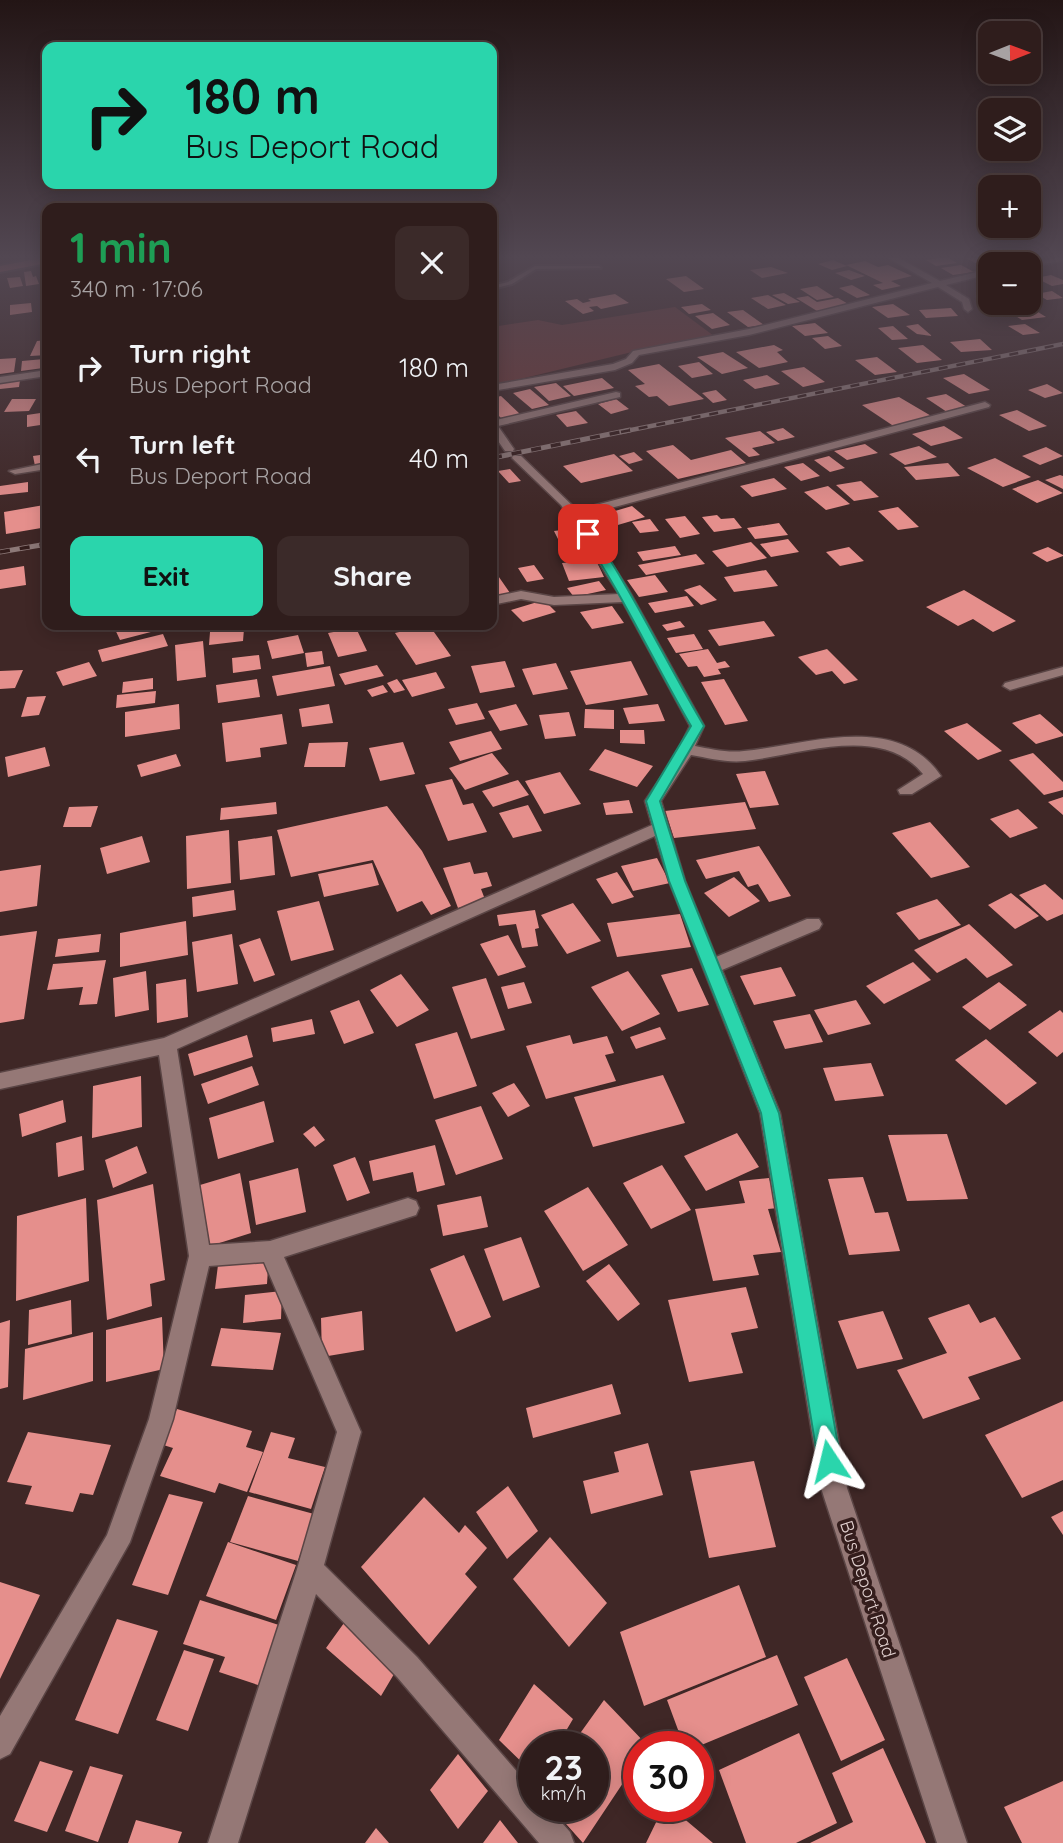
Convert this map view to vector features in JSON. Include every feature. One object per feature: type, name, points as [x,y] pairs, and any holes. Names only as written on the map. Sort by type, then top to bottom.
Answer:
[{"type":"street","points":[[497,387],[615,367],[629,361],[636,353],[695,342]]},
{"type":"street","points":[[0,380],[42,374]]},
{"type":"street","points":[[497,424],[616,395]]},
{"type":"street","points":[[574,514],[985,405]]},
{"type":"street","name":"Bus Deport Road","points":[[497,432],[513,453],[574,514],[610,568],[698,726],[653,801],[677,881],[770,1113],[834,1488],[952,1843]]},
{"type":"street","points":[[15,471],[42,467]]},
{"type":"street","points":[[497,600],[521,594],[554,601],[626,598]]},
{"type":"street","points":[[1010,686],[1063,671]]},
{"type":"street","points":[[686,749],[742,756],[818,743],[889,744],[926,763],[933,776],[906,790]]},
{"type":"street","points":[[0,1080],[167,1045],[661,827]]},
{"type":"street","points":[[711,967],[813,924]]},
{"type":"street","points":[[0,1744],[117,1542],[161,1419],[201,1256],[167,1045]]},
{"type":"street","points":[[201,1256],[270,1251],[408,1208]]},
{"type":"street","points":[[223,1843],[310,1569],[349,1432],[270,1251]]},
{"type":"street","points":[[310,1569],[407,1667],[559,1843]]},
{"type":"shaded area","points":[[497,342],[683,342],[497,385]]},
{"type":"building","points":[[37,342],[42,342],[42,355],[30,356]]},
{"type":"building","points":[[817,342],[836,342],[842,346],[825,349]]},
{"type":"building","points":[[950,342],[983,342],[992,350],[961,352]]},
{"type":"building","points":[[774,345],[783,350],[777,352],[788,362],[759,368],[736,352]]},
{"type":"building","points":[[923,345],[942,360],[917,363],[898,348]]},
{"type":"building","points":[[723,352],[748,368],[722,374],[697,357]]},
{"type":"building","points":[[877,357],[897,372],[875,375],[855,360]]},
{"type":"building","points":[[16,358],[14,372],[0,374],[0,359]]},
{"type":"building","points":[[42,359],[42,368],[21,371],[22,361]]},
{"type":"building","points":[[699,362],[713,374],[692,378],[678,366]]},
{"type":"building","points":[[659,364],[704,399],[669,406],[657,396],[649,397],[635,386],[645,384],[628,370]]},
{"type":"building","points":[[804,367],[825,382],[803,387],[781,371]]},
{"type":"building","points":[[964,374],[990,390],[969,394],[943,378]]},
{"type":"building","points":[[767,375],[780,384],[755,389],[743,380]]},
{"type":"building","points":[[602,378],[614,388],[574,396],[563,386]]},
{"type":"building","points":[[20,380],[19,387],[0,389],[0,382]]},
{"type":"building","points":[[556,383],[571,396],[549,401],[534,387]]},
{"type":"building","points":[[1047,384],[1063,393],[1045,398],[1028,390]]},
{"type":"building","points":[[530,389],[549,405],[532,409],[513,393]]},
{"type":"building","points":[[716,390],[727,400],[713,403],[702,393]]},
{"type":"building","points":[[946,394],[967,407],[947,412],[926,398]]},
{"type":"building","points":[[501,396],[520,414],[501,418],[497,414],[497,397]]},
{"type":"building","points":[[899,397],[933,417],[895,427],[862,405]]},
{"type":"building","points":[[12,399],[36,399],[29,411],[4,412]]},
{"type":"building","points":[[616,399],[629,409],[611,414],[598,404]]},
{"type":"building","points":[[1017,410],[1047,426],[1029,431],[999,415]]},
{"type":"building","points":[[576,411],[588,423],[567,427],[556,415]]},
{"type":"building","points":[[42,413],[42,425],[27,427],[27,415]]},
{"type":"building","points":[[944,426],[963,438],[931,446],[912,434]]},
{"type":"building","points":[[783,428],[795,437],[778,441],[766,432]]},
{"type":"building","points":[[760,431],[775,443],[752,448],[760,455],[749,457],[725,438]]},
{"type":"building","points":[[865,444],[878,453],[847,460],[834,451]]},
{"type":"building","points":[[673,445],[691,460],[731,450],[746,463],[678,479],[646,451]]},
{"type":"building","points":[[919,446],[937,457],[905,465],[889,454]]},
{"type":"building","points":[[1046,447],[1063,456],[1040,465],[1022,456]]},
{"type":"building","points":[[634,452],[643,460],[629,464],[619,456]]},
{"type":"building","points":[[614,454],[633,471],[581,483],[563,466]]},
{"type":"building","points":[[42,455],[42,465],[35,466],[33,456]]},
{"type":"building","points":[[829,456],[845,468],[830,472],[814,460]]},
{"type":"building","points":[[995,458],[1031,477],[1003,487],[967,468]]},
{"type":"building","points":[[803,463],[820,476],[801,481],[784,467]]},
{"type":"building","points":[[948,463],[960,476],[916,480],[904,467]]},
{"type":"building","points":[[510,469],[521,481],[509,483],[498,471]]},
{"type":"building","points":[[1063,476],[1063,489],[1045,480]]},
{"type":"building","points":[[774,478],[787,489],[752,497],[740,486]]},
{"type":"building","points":[[1038,480],[1063,493],[1037,503],[1012,489]]},
{"type":"building","points":[[861,481],[879,497],[854,501],[836,485]]},
{"type":"building","points":[[28,482],[28,492],[0,495],[0,486]]},
{"type":"building","points":[[828,486],[850,504],[826,510],[804,492]]},
{"type":"building","points":[[42,505],[42,528],[6,534],[4,512]]},
{"type":"building","points":[[632,506],[645,517],[611,527],[598,516]]},
{"type":"building","points":[[898,507],[919,527],[898,530],[878,511]]},
{"type":"building","points":[[717,515],[721,519],[734,518],[742,528],[714,532],[702,517]]},
{"type":"building","points":[[685,516],[700,534],[680,538],[665,519]]},
{"type":"building","points":[[650,519],[659,531],[640,533],[632,522]]},
{"type":"building","points":[[779,523],[788,535],[755,539],[747,528]]},
{"type":"building","points":[[570,529],[578,543],[561,545],[554,531]]},
{"type":"building","points":[[788,539],[799,552],[771,557],[760,544]]},
{"type":"building","points":[[751,542],[767,558],[727,567],[712,551]]},
{"type":"building","points":[[675,546],[681,555],[643,561],[637,552]]},
{"type":"building","points":[[849,547],[864,561],[840,566],[826,552]]},
{"type":"building","points":[[1048,547],[1063,556],[1047,562],[1032,553]]},
{"type":"building","points":[[696,554],[705,564],[646,575],[638,565]]},
{"type":"building","points":[[596,560],[604,577],[569,581],[562,563]]},
{"type":"building","points":[[534,565],[544,579],[527,582],[518,568]]},
{"type":"building","points":[[24,566],[26,585],[0,589],[0,570]]},
{"type":"building","points":[[766,570],[778,586],[734,592],[724,577]]},
{"type":"building","points":[[497,574],[510,593],[497,596]]},
{"type":"building","points":[[655,575],[668,592],[639,597],[627,580]]},
{"type":"building","points":[[599,581],[606,590],[574,597],[567,588]]},
{"type":"building","points":[[700,585],[717,600],[701,605],[684,590]]},
{"type":"building","points":[[964,590],[1016,621],[993,632],[973,619],[958,626],[926,607]]},
{"type":"building","points":[[687,596],[694,606],[655,613],[648,603]]},
{"type":"building","points":[[544,600],[556,612],[523,622],[511,610]]},
{"type":"building","points":[[612,606],[624,623],[592,629],[580,612]]},
{"type":"building","points":[[680,621],[685,627],[667,631],[662,625]]},
{"type":"building","points":[[764,621],[775,636],[719,646],[708,630]]},
{"type":"building","points":[[115,630],[159,630],[120,640]]},
{"type":"building","points":[[244,630],[243,641],[209,645],[210,632]]},
{"type":"building","points":[[357,630],[367,651],[338,657],[328,633]]},
{"type":"building","points":[[433,630],[451,656],[416,665],[395,633]]},
{"type":"building","points":[[163,634],[168,646],[102,662],[98,650]]},
{"type":"building","points":[[694,634],[703,649],[676,653],[667,638]]},
{"type":"building","points":[[298,635],[304,653],[272,659],[267,641]]},
{"type":"building","points":[[203,641],[206,677],[177,681],[175,645]]},
{"type":"building","points":[[708,649],[717,663],[725,661],[730,667],[718,669],[721,674],[704,677],[697,666],[688,667],[679,654]]},
{"type":"building","points":[[827,649],[858,680],[844,684],[832,671],[816,675],[798,657]]},
{"type":"building","points":[[322,651],[324,664],[307,667],[305,653]]},
{"type":"building","points":[[259,655],[261,669],[233,673],[232,658]]},
{"type":"building","points":[[505,661],[515,687],[480,693],[471,666]]},
{"type":"building","points":[[631,661],[648,695],[586,705],[570,671]]},
{"type":"building","points":[[89,662],[97,676],[63,686],[56,672]]},
{"type":"building","points":[[556,663],[568,689],[533,695],[522,669]]},
{"type":"building","points":[[377,665],[384,676],[345,685],[339,674]]},
{"type":"building","points":[[330,666],[335,686],[277,696],[272,676]]},
{"type":"building","points":[[23,670],[15,688],[0,689],[0,671]]},
{"type":"building","points":[[436,672],[445,688],[412,697],[402,680]]},
{"type":"building","points":[[153,678],[153,689],[122,693],[123,682]]},
{"type":"building","points":[[257,679],[260,697],[218,703],[216,685]]},
{"type":"building","points":[[397,679],[405,690],[394,693],[387,683]]},
{"type":"building","points":[[724,679],[748,721],[725,725],[701,682]]},
{"type":"building","points":[[383,685],[388,692],[372,697],[367,690]]},
{"type":"building","points":[[156,691],[155,703],[116,708],[117,695]]},
{"type":"building","points":[[46,696],[39,715],[21,717],[27,697]]},
{"type":"building","points":[[477,703],[485,719],[456,725],[448,709]]},
{"type":"building","points":[[179,704],[180,729],[125,737],[125,712]]},
{"type":"building","points":[[329,704],[333,723],[302,727],[299,709]]},
{"type":"building","points":[[516,704],[528,725],[500,731],[488,711]]},
{"type":"building","points":[[658,704],[665,721],[629,724],[623,708]]},
{"type":"building","points":[[585,709],[614,710],[614,729],[584,728]]},
{"type":"building","points":[[569,712],[576,736],[545,739],[539,715]]},
{"type":"building","points":[[282,714],[287,744],[260,748],[261,757],[226,762],[222,723]]},
{"type":"building","points":[[1040,714],[1063,736],[1036,744],[1012,723]]},
{"type":"building","points":[[967,723],[1002,751],[978,760],[944,731]]},
{"type":"building","points":[[620,730],[644,730],[645,744],[620,743]]},
{"type":"building","points":[[491,731],[502,749],[460,761],[449,742]]},
{"type":"building","points":[[348,742],[345,767],[304,767],[309,743]]},
{"type":"building","points":[[403,742],[415,774],[380,781],[369,748]]},
{"type":"building","points":[[45,747],[50,766],[8,777],[5,757]]},
{"type":"building","points":[[605,749],[653,766],[637,787],[589,770]]},
{"type":"building","points":[[492,753],[509,774],[465,790],[449,768]]},
{"type":"building","points":[[1033,753],[1063,782],[1063,790],[1044,795],[1009,760]]},
{"type":"building","points":[[176,754],[181,766],[141,777],[137,765]]},
{"type":"building","points":[[765,771],[779,805],[750,808],[736,774]]},
{"type":"building","points":[[560,772],[581,804],[544,814],[525,781]]},
{"type":"building","points":[[452,779],[463,805],[473,803],[487,832],[448,841],[425,785]]},
{"type":"building","points":[[518,780],[529,795],[493,807],[482,791]]},
{"type":"building","points":[[1063,797],[1063,815],[1048,802]]},
{"type":"building","points":[[629,800],[633,813],[606,815],[603,803]]},
{"type":"building","points":[[276,802],[277,814],[220,820],[221,808]]},
{"type":"building","points":[[745,802],[756,829],[674,838],[665,811]]},
{"type":"building","points":[[528,805],[542,831],[513,838],[499,813]]},
{"type":"building","points":[[98,806],[91,827],[63,827],[69,807]]},
{"type":"building","points":[[387,806],[422,851],[451,906],[431,915],[422,901],[397,912],[373,860],[291,877],[277,830]]},
{"type":"building","points":[[1018,809],[1038,828],[1010,838],[990,819]]},
{"type":"building","points":[[930,822],[970,867],[931,878],[892,833]]},
{"type":"building","points":[[229,830],[231,883],[187,889],[186,836]]},
{"type":"building","points":[[142,836],[150,862],[107,874],[100,848]]},
{"type":"building","points":[[272,836],[275,875],[240,880],[238,841]]},
{"type":"building","points":[[759,846],[791,896],[769,902],[758,884],[748,887],[739,871],[706,879],[696,860]]},
{"type":"building","points":[[657,858],[670,883],[633,891],[621,866]]},
{"type":"building","points":[[470,862],[474,874],[487,872],[492,886],[481,889],[486,902],[458,908],[443,868]]},
{"type":"building","points":[[372,863],[379,885],[324,897],[318,874]]},
{"type":"building","points":[[41,865],[37,906],[0,912],[0,871]]},
{"type":"building","points":[[617,872],[634,897],[612,904],[596,879]]},
{"type":"building","points":[[734,877],[760,901],[729,917],[704,893]]},
{"type":"building","points":[[1045,884],[1063,900],[1063,914],[1047,921],[1019,895]]},
{"type":"building","points":[[234,890],[236,910],[193,917],[192,897]]},
{"type":"building","points":[[1011,893],[1039,916],[1015,929],[988,905]]},
{"type":"building","points":[[937,899],[961,925],[919,940],[896,913]]},
{"type":"building","points":[[319,901],[334,950],[291,961],[277,911]]},
{"type":"building","points":[[573,903],[601,941],[567,954],[541,915]]},
{"type":"building","points":[[535,910],[539,928],[535,929],[538,946],[522,948],[516,924],[499,926],[497,915]]},
{"type":"building","points":[[680,914],[691,947],[617,957],[607,923]]},
{"type":"building","points":[[186,921],[188,955],[120,967],[120,933]]},
{"type":"building","points":[[969,924],[1013,965],[987,978],[966,958],[937,973],[914,950]]},
{"type":"building","points":[[37,931],[24,1019],[0,1023],[0,936]]},
{"type":"building","points":[[101,934],[99,952],[55,957],[58,939]]},
{"type":"building","points":[[232,934],[238,984],[197,992],[192,942]]},
{"type":"building","points":[[508,935],[526,967],[498,976],[480,944]]},
{"type":"building","points":[[260,938],[275,975],[254,982],[239,945]]},
{"type":"building","points":[[106,960],[97,1004],[79,1005],[83,987],[47,990],[53,964]]},
{"type":"building","points":[[913,962],[931,980],[884,1004],[866,986]]},
{"type":"building","points":[[781,967],[796,996],[754,1005],[740,976]]},
{"type":"building","points":[[692,968],[709,1005],[678,1012],[661,975]]},
{"type":"building","points":[[146,971],[149,1010],[115,1017],[113,978]]},
{"type":"building","points":[[628,971],[660,1014],[622,1031],[591,987]]},
{"type":"building","points":[[401,974],[429,1010],[397,1027],[370,990]]},
{"type":"building","points":[[486,978],[505,1030],[471,1039],[452,987]]},
{"type":"building","points":[[186,979],[188,1017],[157,1023],[156,984]]},
{"type":"building","points":[[524,982],[532,1003],[508,1009],[501,987]]},
{"type":"building","points":[[999,982],[1027,1005],[990,1030],[962,1007]]},
{"type":"building","points":[[359,1000],[374,1033],[344,1044],[330,1011]]},
{"type":"building","points":[[856,1000],[871,1024],[828,1035],[814,1010]]},
{"type":"building","points":[[1060,1010],[1063,1013],[1063,1052],[1057,1057],[1028,1032]]},
{"type":"building","points":[[810,1014],[823,1042],[785,1049],[773,1021]]},
{"type":"building","points":[[312,1019],[315,1034],[273,1042],[271,1028]]},
{"type":"building","points":[[660,1027],[666,1039],[636,1049],[630,1037]]},
{"type":"building","points":[[457,1032],[477,1086],[434,1099],[415,1044]]},
{"type":"building","points":[[247,1035],[253,1057],[194,1076],[188,1054]]},
{"type":"building","points":[[570,1035],[573,1044],[607,1036],[614,1053],[605,1055],[616,1081],[546,1099],[526,1046]]},
{"type":"building","points":[[986,1039],[1037,1083],[1006,1105],[955,1060]]},
{"type":"building","points":[[871,1063],[884,1096],[835,1101],[823,1068]]},
{"type":"building","points":[[252,1066],[259,1085],[208,1104],[201,1084]]},
{"type":"building","points":[[663,1075],[685,1123],[593,1147],[574,1097]]},
{"type":"building","points":[[141,1076],[142,1127],[92,1138],[93,1086]]},
{"type":"building","points":[[514,1083],[530,1106],[508,1117],[492,1093]]},
{"type":"building","points":[[63,1100],[66,1122],[22,1137],[19,1114]]},
{"type":"building","points":[[264,1101],[274,1142],[218,1159],[209,1118]]},
{"type":"building","points":[[481,1106],[503,1159],[456,1175],[435,1120]]},
{"type":"building","points":[[314,1126],[325,1140],[315,1147],[303,1134]]},
{"type":"building","points":[[737,1133],[759,1167],[706,1191],[684,1156]]},
{"type":"building","points":[[947,1134],[968,1199],[907,1201],[888,1135]]},
{"type":"building","points":[[82,1136],[84,1170],[58,1177],[56,1143]]},
{"type":"building","points":[[435,1145],[445,1185],[417,1192],[413,1172],[373,1181],[369,1161]]},
{"type":"building","points":[[137,1146],[147,1173],[113,1188],[105,1160]]},
{"type":"building","points":[[355,1157],[370,1193],[347,1201],[333,1165]]},
{"type":"building","points":[[662,1165],[691,1210],[651,1229],[623,1183]]},
{"type":"building","points":[[298,1168],[306,1212],[256,1225],[249,1181]]},
{"type":"building","points":[[240,1173],[251,1233],[210,1246],[200,1185]]},
{"type":"building","points":[[863,1177],[875,1213],[888,1212],[900,1251],[849,1255],[828,1179]]},
{"type":"building","points":[[769,1178],[778,1208],[768,1209],[781,1252],[753,1255],[759,1275],[713,1281],[695,1209],[745,1203],[739,1181]]},
{"type":"building","points":[[153,1184],[165,1280],[150,1284],[152,1306],[107,1320],[97,1200]]},
{"type":"building","points":[[588,1187],[628,1245],[583,1271],[544,1211]]},
{"type":"building","points":[[481,1196],[488,1227],[443,1236],[437,1205]]},
{"type":"building","points":[[86,1198],[89,1281],[16,1301],[17,1216]]},
{"type":"building","points":[[521,1237],[540,1287],[503,1301],[484,1249]]},
{"type":"building","points":[[269,1253],[267,1284],[215,1289],[219,1257]]},
{"type":"building","points":[[464,1255],[491,1317],[456,1332],[430,1269]]},
{"type":"building","points":[[609,1264],[640,1304],[618,1321],[586,1281]]},
{"type":"building","points":[[746,1287],[758,1328],[731,1333],[743,1373],[689,1382],[668,1300]]},
{"type":"building","points":[[282,1291],[281,1319],[243,1323],[245,1295]]},
{"type":"building","points":[[71,1300],[72,1334],[28,1345],[29,1310]]},
{"type":"building","points":[[969,1304],[980,1323],[995,1317],[1021,1359],[968,1377],[980,1399],[923,1419],[897,1370],[947,1353],[928,1318]]},
{"type":"building","points":[[362,1311],[364,1350],[322,1357],[321,1318]]},
{"type":"building","points":[[883,1311],[903,1359],[857,1369],[838,1321]]},
{"type":"building","points":[[162,1317],[164,1369],[106,1382],[106,1330]]},
{"type":"building","points":[[10,1320],[8,1387],[0,1389],[0,1323]]},
{"type":"building","points":[[221,1328],[281,1333],[273,1370],[211,1366]]},
{"type":"building","points":[[93,1332],[93,1381],[23,1400],[25,1349]]},
{"type":"building","points":[[612,1384],[621,1414],[533,1438],[526,1408]]},
{"type":"building","points":[[1063,1401],[1063,1480],[1022,1498],[985,1435]]},
{"type":"building","points":[[177,1409],[252,1431],[246,1447],[263,1452],[247,1492],[219,1483],[215,1493],[160,1476],[173,1448],[160,1444]]},
{"type":"building","points":[[28,1432],[111,1445],[93,1495],[80,1493],[73,1512],[25,1504],[32,1486],[7,1482]]},
{"type":"building","points":[[271,1432],[295,1438],[288,1458],[325,1467],[311,1509],[249,1492]]},
{"type":"building","points":[[648,1443],[663,1495],[591,1514],[583,1481],[619,1472],[614,1452]]},
{"type":"building","points":[[754,1461],[776,1547],[709,1558],[690,1471]]},
{"type":"building","points":[[508,1486],[538,1531],[507,1559],[476,1512]]},
{"type":"building","points":[[169,1494],[203,1502],[168,1595],[132,1585]]},
{"type":"building","points":[[248,1496],[314,1514],[298,1561],[230,1542]]},
{"type":"building","points":[[424,1497],[459,1533],[465,1525],[487,1548],[465,1574],[477,1587],[429,1645],[361,1567]]},
{"type":"building","points":[[1063,1511],[1063,1535],[1051,1517]]},
{"type":"building","points":[[550,1537],[607,1603],[569,1647],[513,1579]]},
{"type":"building","points":[[228,1542],[296,1565],[276,1620],[206,1596]]},
{"type":"building","points":[[0,1582],[40,1595],[0,1679]]},
{"type":"building","points":[[739,1585],[766,1657],[644,1706],[620,1632]]},
{"type":"building","points":[[200,1600],[282,1626],[261,1686],[219,1672],[225,1657],[183,1644]]},
{"type":"building","points":[[117,1619],[158,1631],[118,1734],[75,1720]]},
{"type":"building","points":[[344,1623],[397,1669],[381,1696],[326,1648]]},
{"type":"building","points":[[184,1650],[214,1659],[188,1731],[156,1720]]},
{"type":"building","points":[[777,1655],[798,1705],[714,1740],[714,1731],[678,1731],[667,1700]]},
{"type":"building","points":[[847,1658],[885,1740],[841,1761],[804,1677]]},
{"type":"building","points":[[534,1684],[573,1719],[566,1731],[518,1731],[518,1758],[499,1740]]},
{"type":"building","points":[[604,1700],[634,1731],[623,1731],[623,1783],[609,1804],[609,1731],[582,1731]]},
{"type":"building","points":[[799,1733],[837,1823],[796,1843],[746,1843],[719,1770]]},
{"type":"building","points":[[883,1748],[926,1843],[810,1843],[853,1822],[832,1773]]},
{"type":"building","points":[[458,1754],[488,1791],[458,1829],[430,1790]]},
{"type":"building","points":[[40,1761],[73,1771],[47,1832],[14,1821]]},
{"type":"building","points":[[90,1766],[123,1775],[98,1842],[65,1831]]},
{"type":"building","points":[[1063,1781],[1063,1843],[1022,1843],[1004,1807]]},
{"type":"building","points":[[136,1820],[182,1832],[178,1843],[128,1843]]},
{"type":"building","points":[[500,1820],[518,1843],[483,1843]]},
{"type":"building","points":[[564,1822],[597,1822],[583,1843]]},
{"type":"building","points":[[656,1822],[688,1822],[713,1843],[646,1843]]},
{"type":"building","points":[[376,1828],[389,1843],[365,1843]]},
{"type":"railway","points":[[621,432],[1063,344]]},
{"type":"railway","points":[[497,457],[630,430]]},
{"type":"railway","points":[[0,552],[42,545]]},
{"type":"route","points":[[588,534],[610,568],[654,652],[698,726],[653,801],[677,881],[770,1113],[829,1461]]}]
